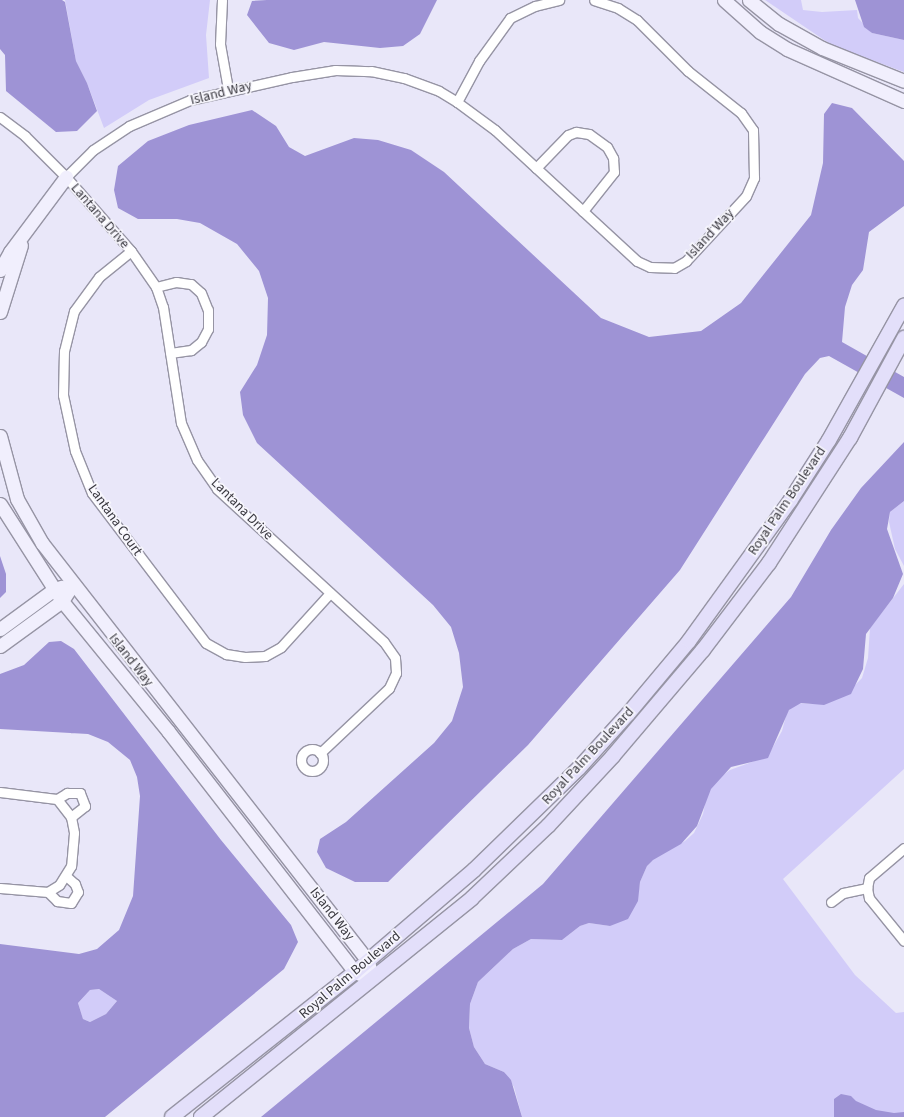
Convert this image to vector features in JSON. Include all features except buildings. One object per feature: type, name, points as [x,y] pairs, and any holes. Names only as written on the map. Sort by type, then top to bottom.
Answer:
[{"type":"main road","name":"Royal Palm Boulevard","points":[[172,1117],[355,972],[474,870],[579,768],[628,714],[689,641],[790,501],[864,379],[904,306]]},
{"type":"main road","name":"Royal Palm Boulevard","points":[[201,1117],[477,893],[548,826],[623,745],[703,650],[769,563],[850,438],[904,338]]},
{"type":"street","points":[[222,0],[220,44],[228,89]]},
{"type":"street","points":[[457,102],[479,61],[510,18],[536,6],[559,0]]},
{"type":"street","name":"Island Way","points":[[0,270],[27,228],[66,177],[93,150],[129,126],[158,111],[228,89],[335,70],[371,71],[404,78],[439,91],[457,102],[495,130],[637,260],[650,267],[674,268],[686,261],[746,196],[754,178],[753,130],[741,113],[688,71],[637,20],[618,8],[594,0]]},
{"type":"street","points":[[749,0],[779,24],[822,48],[904,81]]},
{"type":"street","points":[[725,1],[760,32],[787,49],[904,101]]},
{"type":"street","name":"Lantana Drive","points":[[0,117],[25,136],[66,177],[131,251],[156,286],[163,306],[181,423],[197,460],[217,489],[384,642],[395,658],[396,666],[389,688],[320,753]]},
{"type":"street","points":[[536,168],[568,135],[572,133],[589,134],[607,147],[613,158],[614,172],[583,212]]},
{"type":"street","name":"Island Way","points":[[0,312],[27,228]]},
{"type":"street","name":"Lantana Court","points":[[131,251],[99,277],[74,311],[64,351],[63,395],[74,451],[92,493],[206,643],[226,654],[245,658],[265,656],[281,647],[330,593]]},
{"type":"street","points":[[156,286],[176,282],[191,284],[202,293],[208,310],[208,329],[201,342],[191,350],[170,353]]},
{"type":"street","name":"Island Way","points":[[0,436],[1,452],[17,499],[42,543],[72,584],[368,961],[372,978]]},
{"type":"street","name":"Island Way","points":[[0,504],[62,602],[168,731],[355,972]]},
{"type":"street","points":[[0,629],[53,590],[72,584]]},
{"type":"street","points":[[0,646],[62,602],[72,584]]},
{"type":"street","points":[[0,792],[57,799],[67,793],[80,793],[85,806],[71,817]]},
{"type":"street","points":[[0,888],[48,892],[59,885],[66,876],[72,859],[74,833],[71,817],[57,799]]},
{"type":"street","points":[[904,848],[869,878],[867,888],[869,898],[904,941]]},
{"type":"street","points":[[48,892],[57,901],[71,903],[78,892],[75,884],[66,876]]},
{"type":"street","points":[[831,902],[843,893],[867,888]]},
{"type":"street","points":[[355,972],[372,978]]},
{"type":"shaded area","points":[[0,0],[62,0],[65,2],[76,61],[87,83],[97,111],[77,131],[56,132],[6,91],[5,55],[0,49]]},
{"type":"shaded area","points":[[65,0],[210,0],[206,35],[209,78],[149,100],[104,128],[87,83],[76,61]]},
{"type":"shaded area","points":[[437,0],[420,34],[403,46],[380,48],[324,42],[294,50],[269,43],[247,15],[252,1]]},
{"type":"shaded area","points":[[765,0],[801,0],[803,10],[822,12],[857,10],[858,18],[872,33],[904,40],[904,72],[833,46]]},
{"type":"shaded area","points":[[855,0],[904,0],[904,40],[872,33],[864,27]]},
{"type":"shaded area","points":[[832,103],[852,108],[904,161],[904,206],[869,232],[863,270],[852,285],[845,307],[842,342],[904,377],[904,398],[829,356],[820,358],[805,374],[680,570],[528,745],[388,882],[355,882],[326,868],[317,852],[320,839],[346,822],[434,743],[452,721],[463,687],[459,653],[451,627],[433,605],[257,443],[243,415],[240,392],[257,365],[267,335],[268,298],[259,271],[237,244],[200,223],[177,219],[138,219],[118,208],[114,190],[118,166],[148,141],[189,125],[252,110],[276,126],[289,147],[305,156],[354,138],[378,140],[411,150],[444,172],[601,318],[649,337],[701,331],[741,303],[811,215],[823,163],[824,114]]},
{"type":"shaded area","points":[[904,442],[904,501],[890,512],[887,529],[903,574],[893,598],[866,634],[863,669],[851,694],[824,705],[801,703],[789,710],[768,758],[731,767],[711,789],[697,826],[681,844],[653,860],[647,866],[640,882],[638,901],[628,919],[610,926],[589,923],[580,926],[562,940],[531,939],[513,949],[478,982],[470,1004],[469,1028],[474,1047],[485,1064],[504,1072],[511,1080],[522,1117],[261,1117],[543,884],[791,597],[831,530],[861,488]]},
{"type":"shaded area","points":[[904,501],[904,566],[895,549],[889,522],[890,512]]},
{"type":"shaded area","points":[[0,556],[6,574],[6,592],[0,598]]},
{"type":"shaded area","points":[[904,584],[904,769],[783,879],[855,975],[896,1013],[904,1012],[904,1117],[522,1117],[514,1087],[504,1072],[485,1064],[474,1047],[469,1028],[470,1004],[478,982],[513,949],[531,939],[562,940],[580,926],[589,923],[610,926],[637,901],[640,882],[647,866],[655,857],[685,841],[694,833],[703,814],[708,789],[719,778],[730,770],[760,759],[770,752],[782,731],[787,712],[797,703],[814,704],[850,690],[862,678],[868,658],[870,628]]},
{"type":"shaded area","points":[[61,641],[74,649],[221,840],[291,925],[298,942],[284,969],[105,1117],[0,1117],[0,944],[79,954],[97,949],[119,930],[133,896],[140,796],[137,777],[130,760],[108,742],[88,734],[0,729],[0,674],[24,665],[49,642]],"holes":[[[99,989],[117,1001],[106,1014],[90,1022],[83,1019],[78,1003],[90,990]]]},
{"type":"shaded area","points":[[99,989],[117,1001],[106,1014],[90,1022],[83,1019],[78,1003],[90,990]]},
{"type":"shaded area","points":[[841,1094],[851,1096],[856,1101],[876,1110],[894,1113],[904,1112],[904,1117],[834,1117],[834,1099]]}]
